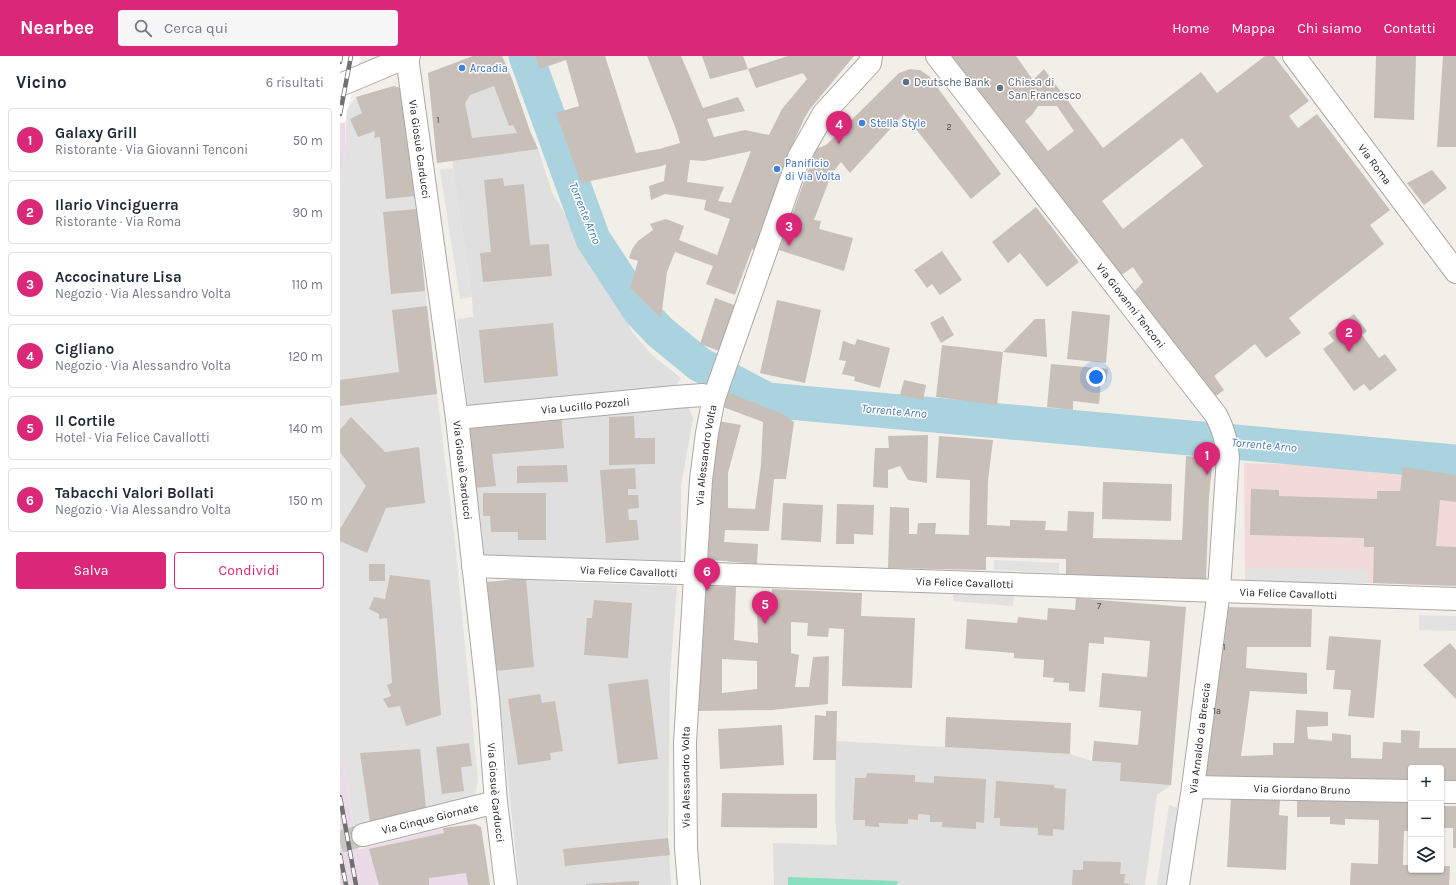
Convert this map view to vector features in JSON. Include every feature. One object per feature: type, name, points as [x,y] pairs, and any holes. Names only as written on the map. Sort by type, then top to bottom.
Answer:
[{"type":"street","points":[[340,85],[408,56]]},
{"type":"street","name":"Via Giosuè Carducci","points":[[408,56],[457,418],[488,698],[496,802],[506,885]]},
{"type":"street","name":"Via Giovanni Tenconi","points":[[938,56],[1216,415],[1223,428],[1228,457],[1219,590]]},
{"type":"street","name":"Via Roma","points":[[1294,56],[1456,272]]},
{"type":"street","name":"Via Alessandro Volta","points":[[689,885],[686,848],[685,742],[701,480],[707,433],[716,393],[799,157],[824,113],[873,58]]},
{"type":"street","name":"Via Lucillo Pozzoli","points":[[457,418],[716,393]]},
{"type":"street","name":"Via Felice Cavallotti","points":[[473,566],[1456,599]]},
{"type":"street","name":"Via Arnaldo da Brescia","points":[[1178,885],[1194,787],[1219,590]]},
{"type":"street","name":"Via Giordano Bruno","points":[[1194,787],[1408,792]]},
{"type":"street","points":[[1444,792],[1456,792]]},
{"type":"street","name":"Via Cinque Giornate","points":[[364,835],[496,802]]},
{"type":"shaded area","points":[[473,56],[502,56],[538,149],[552,192],[617,302],[632,332],[652,355],[681,378],[673,391],[468,408],[457,319],[473,317],[472,297],[452,161],[437,163],[428,73]]},
{"type":"shaded area","points":[[394,86],[403,89],[455,542],[478,780],[475,795],[354,825],[340,747],[340,191],[345,149],[347,110],[356,97]]},
{"type":"shaded area","points":[[345,122],[345,149],[340,191],[340,123]]},
{"type":"shaded area","points":[[453,168],[472,297],[460,299],[440,170]]},
{"type":"shaded area","points":[[687,404],[693,418],[681,486],[681,561],[483,555],[474,488],[468,424]]},
{"type":"shaded area","points":[[1244,463],[1403,467],[1456,475],[1456,586],[1245,581]]},
{"type":"shaded area","points":[[994,560],[1059,563],[1059,573],[994,570]]},
{"type":"shaded area","points":[[1245,568],[1368,570],[1368,583],[1245,581]]},
{"type":"shaded area","points":[[526,578],[560,582],[677,586],[670,675],[668,838],[671,885],[519,885],[487,582]]},
{"type":"shaded area","points":[[954,589],[1014,595],[1013,606],[953,601]]},
{"type":"shaded area","points":[[1419,615],[1456,616],[1456,631],[1419,630]]},
{"type":"shaded area","points":[[836,741],[1070,754],[1092,761],[1172,768],[1171,785],[1157,795],[1145,885],[774,885],[773,843],[837,845],[835,808]]},
{"type":"shaded area","points":[[340,747],[358,850],[443,828],[475,824],[481,827],[490,885],[340,885]]},
{"type":"shaded area","points":[[1169,805],[1179,808],[1169,885],[1157,885]]},
{"type":"green space","points":[[788,877],[898,881],[897,885],[788,885]]},
{"type":"pier","points":[[340,56],[361,56],[345,122],[340,123]]},
{"type":"building","points":[[473,56],[502,56],[538,149],[437,163],[428,73]],"holes":[[[494,86],[509,126],[513,125],[517,133],[472,138],[465,103],[470,95]]]},
{"type":"building","points":[[535,56],[605,56],[636,153],[680,143],[676,129],[647,56],[681,56],[703,108],[738,97],[745,111],[707,119],[714,137],[745,130],[769,135],[782,109],[807,79],[803,73],[756,88],[748,69],[788,56],[854,56],[810,109],[804,119],[786,159],[755,251],[752,249],[735,295],[706,284],[713,266],[675,252],[667,272],[661,318],[630,288],[638,261],[629,258],[632,249],[638,241],[653,230],[650,224],[666,219],[684,226],[679,240],[717,255],[730,219],[704,210],[706,200],[665,194],[651,200],[649,186],[664,181],[666,164],[581,183],[556,113],[579,106],[566,60],[540,69]],"holes":[[[751,151],[731,203],[718,201],[724,187],[687,182],[690,160],[704,161]]]},
{"type":"building","points":[[702,56],[743,56],[748,69],[710,79]]},
{"type":"building","points":[[950,56],[1016,56],[1033,80],[1044,69],[1103,148],[1201,72],[1217,93],[1265,56],[1274,56],[1309,101],[1289,116],[1298,128],[1317,114],[1390,210],[1370,225],[1384,244],[1289,318],[1301,333],[1266,358],[1255,344],[1214,376],[1224,390],[1213,398],[1133,293],[1143,282],[1133,267],[1120,276]],"holes":[[[1038,106],[1057,106],[1074,131],[1048,151],[1025,121],[1032,115]],[[1182,138],[1203,166],[1123,229],[1102,201]]]},
{"type":"building","points":[[1376,56],[1416,56],[1414,120],[1374,118]]},
{"type":"building","points":[[1443,56],[1456,56],[1456,147],[1437,147]]},
{"type":"building","points":[[910,69],[920,70],[929,76],[1001,174],[971,199],[904,114],[850,173],[841,162],[832,173],[814,220],[821,221],[819,229],[853,238],[844,271],[779,250],[816,149],[826,145],[899,73]]},
{"type":"building","points":[[394,86],[403,89],[415,196],[386,199],[380,137],[374,138],[375,131],[358,137],[350,119],[362,113],[356,97]]},
{"type":"building","points":[[1432,170],[1447,188],[1424,205],[1407,183]]},
{"type":"building","points":[[503,178],[504,186],[524,184],[530,245],[549,244],[552,276],[483,282],[480,253],[491,252],[484,180]]},
{"type":"building","points":[[1036,207],[1079,262],[1047,287],[1020,253],[1008,263],[992,242]]},
{"type":"building","points":[[417,209],[425,291],[391,294],[383,212]]},
{"type":"building","points":[[942,251],[962,280],[940,295],[932,284],[927,288],[914,270]]},
{"type":"building","points":[[715,298],[737,306],[722,352],[700,344]]},
{"type":"building","points":[[777,300],[821,310],[805,383],[760,373]]},
{"type":"building","points":[[427,306],[437,394],[340,406],[340,380],[399,372],[392,310]]},
{"type":"building","points":[[1072,311],[1110,315],[1106,363],[1067,359]]},
{"type":"building","points":[[1354,314],[1367,331],[1362,335],[1379,358],[1385,354],[1397,370],[1370,391],[1364,384],[1354,391],[1323,349],[1334,341],[1328,333]]},
{"type":"building","points":[[943,316],[954,335],[941,343],[930,323]]},
{"type":"building","points":[[1035,319],[1045,319],[1047,357],[1003,352]]},
{"type":"building","points":[[553,323],[558,376],[484,383],[479,330]]},
{"type":"building","points":[[857,339],[890,348],[880,388],[854,381],[855,377],[842,374],[846,361],[839,360],[843,341],[855,345]]},
{"type":"building","points":[[942,345],[1003,352],[997,405],[936,397]]},
{"type":"building","points":[[1051,364],[1108,369],[1106,382],[1101,382],[1099,404],[1073,401],[1073,410],[1047,407]]},
{"type":"building","points":[[904,380],[926,385],[923,400],[900,395]]},
{"type":"building","points":[[727,392],[783,414],[794,422],[786,479],[774,479],[769,531],[725,530],[724,542],[758,544],[757,564],[702,559],[718,421],[741,425],[728,473],[728,508],[755,509],[761,465],[763,422],[723,407]]},
{"type":"building","points":[[561,415],[564,448],[492,454],[496,486],[474,488],[468,424]]},
{"type":"building","points":[[634,416],[635,438],[655,438],[655,464],[609,465],[609,417]]},
{"type":"building","points":[[351,417],[385,452],[419,447],[425,503],[386,508],[367,553],[340,541],[340,529],[366,486],[340,452],[340,430]]},
{"type":"building","points":[[928,435],[927,483],[908,480],[900,466],[888,470],[888,488],[873,487],[875,448],[889,448],[888,436]]},
{"type":"building","points":[[939,436],[993,440],[988,481],[987,525],[1010,526],[1010,520],[1046,521],[1045,530],[1067,531],[1068,511],[1094,512],[1093,538],[1182,540],[1186,456],[1213,458],[1209,496],[1206,580],[1066,576],[1066,559],[986,557],[986,570],[888,568],[890,507],[909,508],[909,534],[917,534],[918,523],[936,523],[935,534],[969,535],[970,480],[936,478]]},
{"type":"building","points":[[567,465],[568,482],[517,483],[517,466]]},
{"type":"building","points":[[1403,467],[1456,475],[1456,502],[1440,500],[1436,546],[1456,547],[1456,586],[1373,583],[1374,547],[1364,547],[1364,538],[1250,535],[1251,489],[1279,490],[1279,496],[1377,499],[1377,491],[1400,491]]},
{"type":"building","points":[[635,468],[636,489],[628,489],[628,495],[638,495],[639,508],[628,509],[629,520],[637,520],[639,540],[606,543],[600,470]]},
{"type":"building","points":[[1103,482],[1172,484],[1171,521],[1102,519]]},
{"type":"building","points":[[483,493],[546,493],[546,540],[518,540],[518,532],[491,532],[490,516],[483,516]]},
{"type":"building","points":[[783,503],[823,505],[821,542],[781,540]]},
{"type":"building","points":[[837,504],[874,505],[873,535],[854,534],[854,544],[836,544]]},
{"type":"building","points":[[369,564],[385,564],[385,581],[369,581]]},
{"type":"building","points":[[390,575],[430,580],[441,715],[406,726],[400,706],[388,708],[383,699],[391,696],[387,685],[392,683],[387,618],[379,619],[379,614],[369,609],[374,597],[385,599]]},
{"type":"building","points":[[526,578],[534,667],[495,671],[487,582]]},
{"type":"building","points":[[702,586],[736,587],[734,640],[758,643],[757,611],[771,610],[772,589],[862,593],[861,616],[915,618],[912,688],[842,686],[844,629],[829,628],[828,637],[807,636],[808,623],[791,622],[791,653],[799,655],[795,687],[809,687],[813,657],[829,656],[828,704],[772,710],[697,711]],"holes":[[[722,659],[757,661],[757,689],[722,693]]]},
{"type":"building","points":[[1076,598],[1186,607],[1171,785],[1120,781],[1121,763],[1092,761],[1094,741],[1138,745],[1141,711],[1099,707],[1102,673],[1147,677],[1150,641],[1104,637],[1104,644],[1089,643],[1085,692],[1069,691],[1069,683],[1053,682],[1054,678],[1043,677],[1044,660],[1014,658],[1014,653],[965,649],[967,619],[1017,623],[1018,617],[1047,620],[1048,608],[1075,610]]},
{"type":"building","points":[[594,600],[632,603],[628,658],[584,655],[587,618],[592,618]]},
{"type":"building","points":[[1224,607],[1312,609],[1311,647],[1247,647],[1246,668],[1307,673],[1307,694],[1250,691],[1241,756],[1273,755],[1273,743],[1294,743],[1296,710],[1328,712],[1328,726],[1307,727],[1308,739],[1332,741],[1332,733],[1351,735],[1351,758],[1382,759],[1383,742],[1401,743],[1401,730],[1420,731],[1419,748],[1456,748],[1456,781],[1444,781],[1444,765],[1408,765],[1408,781],[1201,777]]},
{"type":"building","points":[[1329,636],[1381,640],[1374,718],[1348,716],[1351,690],[1333,689],[1335,670],[1326,670]]},
{"type":"building","points":[[1450,643],[1456,650],[1456,699],[1423,665]]},
{"type":"building","points":[[648,679],[658,759],[618,764],[608,684]]},
{"type":"building","points":[[540,694],[542,703],[555,701],[563,751],[550,753],[551,760],[518,765],[508,699]]},
{"type":"building","points":[[826,711],[837,711],[836,760],[813,760],[815,715],[826,716]]},
{"type":"building","points":[[946,717],[1071,723],[1070,754],[945,747]]},
{"type":"building","points":[[782,725],[784,765],[720,769],[718,729]]},
{"type":"building","points":[[469,743],[472,766],[461,767],[464,791],[442,794],[436,747]]},
{"type":"building","points":[[420,749],[426,808],[370,822],[360,753]]},
{"type":"building","points":[[867,773],[915,775],[915,782],[934,783],[934,776],[986,779],[984,823],[976,822],[976,829],[942,827],[942,822],[930,822],[930,815],[918,814],[918,820],[908,819],[908,824],[879,823],[879,827],[865,826],[865,820],[853,820],[855,778],[866,778]]},
{"type":"building","points":[[996,781],[1054,785],[1054,788],[1066,789],[1064,830],[1053,829],[1053,836],[1038,835],[1038,828],[1000,826],[1000,818],[994,818]]},
{"type":"building","points":[[722,793],[817,794],[817,828],[721,827]]},
{"type":"building","points":[[1231,797],[1280,799],[1279,815],[1288,816],[1286,870],[1227,867]]},
{"type":"building","points":[[1297,798],[1408,800],[1408,831],[1404,831],[1403,865],[1408,865],[1408,873],[1444,873],[1444,866],[1450,866],[1449,885],[1350,885],[1351,863],[1378,864],[1379,820],[1345,819],[1345,825],[1330,824],[1330,817],[1297,817]]},
{"type":"building","points":[[1444,806],[1456,806],[1456,848],[1453,848],[1453,828],[1444,828]]},
{"type":"building","points":[[475,824],[481,827],[490,885],[468,885],[466,873],[429,878],[429,885],[379,885],[369,849],[444,833],[443,828]]},
{"type":"building","points":[[668,838],[670,855],[565,866],[563,849]]},
{"type":"building","points":[[1083,861],[1121,862],[1120,874],[1125,874],[1124,883],[1130,885],[1072,885],[1073,870],[1083,870]]},
{"type":"building","points":[[639,881],[639,885],[586,885],[586,884]]},
{"type":"waterway","name":"Torrente Arno","points":[[526,56],[593,239],[640,311],[660,332],[699,364],[767,400],[1456,462]]},
{"type":"tunnel","points":[[340,842],[363,835]]},
{"type":"railway","points":[[340,62],[341,56]]},
{"type":"railway","points":[[340,114],[351,56]]},
{"type":"railway","points":[[340,797],[356,885]]},
{"type":"railway","points":[[340,855],[346,885]]},
{"type":"place","name":"Arcadia","points":[[462,68]]},
{"type":"place","name":"Deutsche Bank","points":[[906,82]]},
{"type":"place","name":"Chiesa di San Francesco","points":[[1000,88]]},
{"type":"place","name":"Stella Style","points":[[862,123]]},
{"type":"place","name":"Cigliano","points":[[839,144]]},
{"type":"place","name":"Panificio di Via Volta","points":[[777,169]]},
{"type":"place","name":"Accocinature Lisa","points":[[789,246]]},
{"type":"place","name":"Ilario Vinciguerra","points":[[1349,352]]},
{"type":"place","name":"Galaxy Grill","points":[[1207,475]]},
{"type":"place","name":"Tabacchi Valori Bollati","points":[[707,591]]},
{"type":"place","name":"Il Cortile","points":[[765,624]]}]
